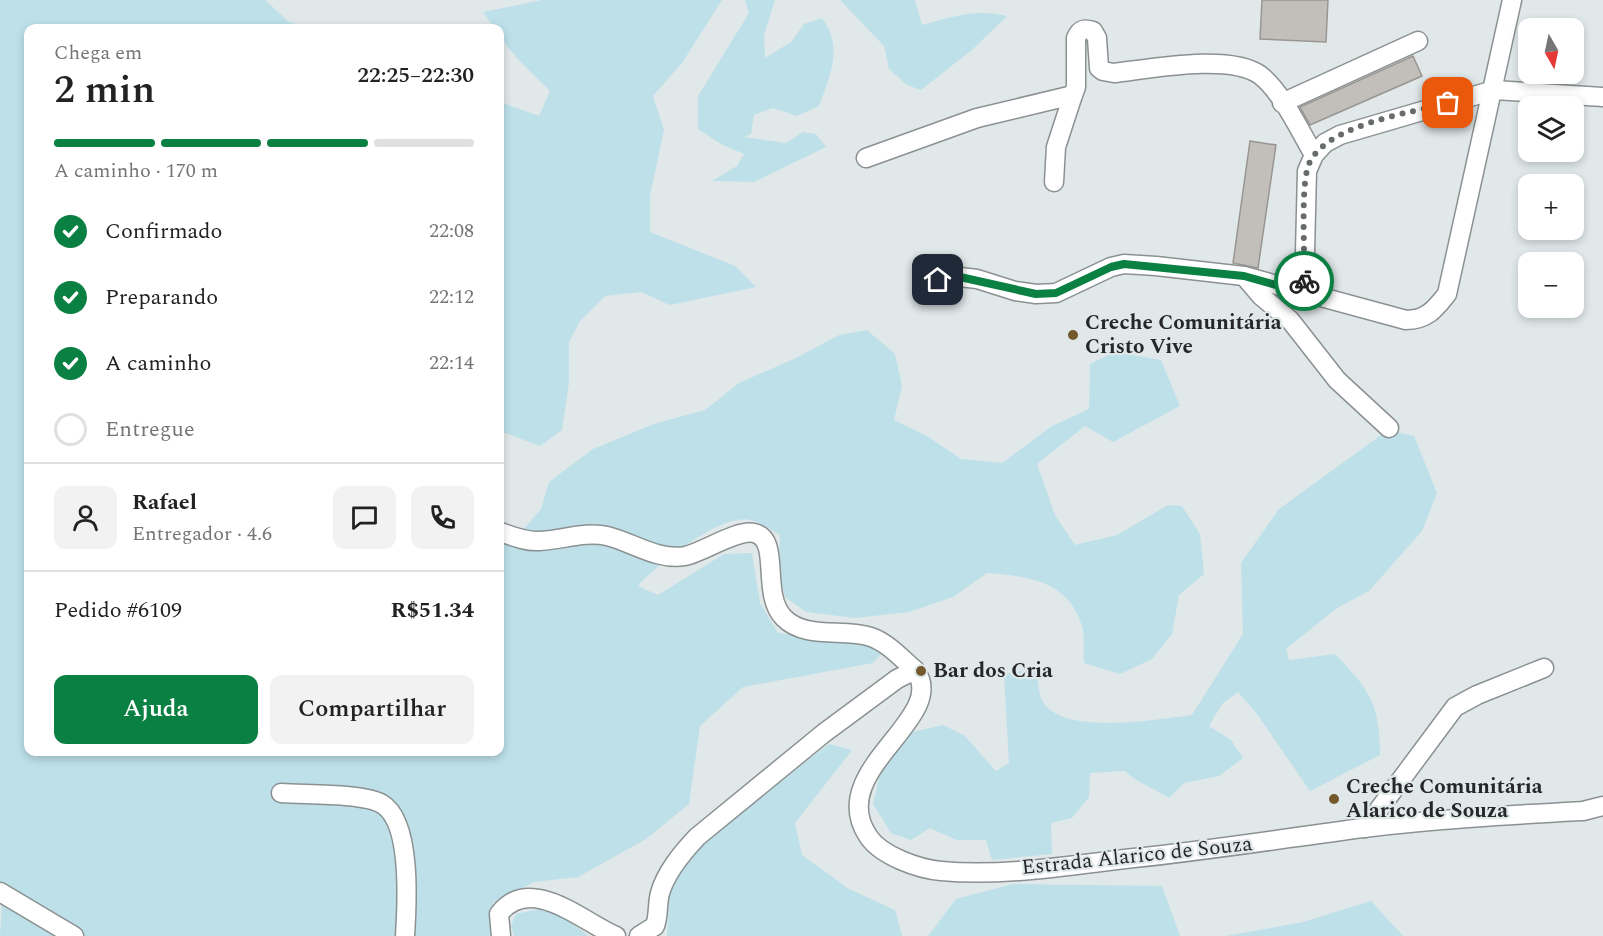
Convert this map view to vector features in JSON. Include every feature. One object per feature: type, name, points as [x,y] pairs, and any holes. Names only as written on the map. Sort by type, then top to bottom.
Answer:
[{"type":"street","points":[[938,280],[960,277],[1036,294],[1056,293],[1111,267],[1124,264],[1244,276],[1414,320],[1432,312],[1447,294],[1494,90],[1512,0]]},
{"type":"street","points":[[1054,182],[1056,147],[1076,87],[1076,38],[1079,31],[1085,28],[1093,31],[1097,38],[1099,68],[1103,71],[1114,73],[1194,64],[1233,67],[1258,74],[1273,88],[1314,155]]},
{"type":"street","points":[[1282,104],[1418,41]]},
{"type":"street","points":[[1304,293],[1306,180],[1314,155],[1333,138],[1355,128],[1494,90],[1603,97]]},
{"type":"street","points":[[866,158],[977,118],[1073,95]]},
{"type":"street","points":[[1244,276],[1262,296],[1290,320],[1337,380],[1389,428]]},
{"type":"street","points":[[504,533],[537,542],[588,534],[606,536],[662,556],[686,556],[731,538],[755,533],[765,540],[769,548],[769,585],[773,603],[791,624],[805,629],[870,637],[886,645],[915,670],[897,679],[824,733],[697,837],[681,854],[665,880],[659,895],[655,926],[639,936]]},
{"type":"street","points":[[1365,828],[1455,707],[1477,695],[1544,668]]},
{"type":"street","name":"Estrada Alarico de Souza","points":[[915,670],[919,676],[922,692],[918,703],[908,721],[865,778],[858,800],[861,823],[868,838],[884,851],[907,862],[939,871],[993,871],[1201,851],[1365,828],[1583,811],[1603,806]]},
{"type":"street","points":[[282,793],[367,799],[383,804],[400,830],[403,846],[405,936]]},
{"type":"street","points":[[0,892],[74,936]]},
{"type":"street","points":[[501,936],[499,914],[512,902],[526,897],[561,906],[616,936]]},
{"type":"shaded area","points":[[0,0],[265,0],[289,22],[296,24],[24,24],[24,756],[504,756],[504,542],[514,540],[541,509],[549,482],[593,449],[654,424],[705,410],[739,383],[796,358],[839,335],[867,330],[895,354],[902,386],[894,420],[927,436],[961,459],[1002,463],[1052,426],[1089,409],[1090,364],[1115,352],[1161,360],[1180,406],[1113,442],[1085,426],[1037,464],[1055,515],[1075,545],[1117,535],[1168,505],[1182,506],[1200,534],[1204,574],[1179,595],[1172,634],[1152,659],[1120,674],[1084,663],[1082,626],[1076,611],[1067,599],[1057,590],[1045,584],[1017,576],[987,573],[953,597],[909,612],[855,618],[806,612],[785,597],[779,572],[780,535],[751,520],[738,520],[723,524],[690,542],[660,565],[638,586],[658,595],[724,554],[752,553],[760,603],[778,633],[866,644],[881,654],[873,663],[743,687],[700,726],[689,804],[646,839],[578,877],[534,882],[493,903],[497,936],[80,936],[0,891]]},
{"type":"shaded area","points":[[542,0],[722,0],[682,63],[653,96],[664,130],[650,195],[650,232],[735,266],[756,287],[670,305],[641,292],[605,296],[580,321],[569,342],[569,382],[562,430],[540,446],[504,432],[504,103],[539,116],[550,91],[512,53],[504,40],[504,24],[491,24],[483,12]]},
{"type":"shaded area","points":[[745,0],[775,0],[764,35],[765,58],[791,42],[804,24],[822,18],[829,29],[834,50],[831,72],[819,106],[797,116],[773,108],[754,115],[751,134],[744,137],[786,143],[803,132],[816,134],[826,147],[754,182],[712,181],[737,166],[744,154],[721,144],[698,129],[698,96],[749,13]]},
{"type":"shaded area","points":[[840,0],[915,0],[922,25],[975,13],[1007,16],[973,49],[921,90],[907,85],[889,69],[884,46]]},
{"type":"shaded area","points":[[1388,430],[1414,436],[1437,493],[1422,531],[1369,591],[1337,608],[1286,649],[1289,660],[1335,654],[1357,678],[1371,699],[1375,711],[1380,738],[1380,755],[1310,791],[1257,714],[1238,692],[1222,704],[1209,726],[1231,740],[1243,758],[1219,776],[1184,783],[1169,798],[1125,771],[1090,773],[1089,797],[1072,818],[1051,823],[1052,854],[992,860],[986,840],[956,840],[930,828],[911,840],[891,833],[873,804],[882,766],[908,733],[943,725],[965,736],[996,771],[1009,763],[1004,674],[1036,668],[1042,700],[1052,711],[1068,719],[1111,723],[1192,715],[1243,634],[1241,563],[1279,509]]},
{"type":"shaded area","points":[[829,744],[852,750],[795,823],[802,855],[849,889],[895,910],[902,936],[667,936],[670,884],[689,853]]},
{"type":"shaded area","points":[[1013,884],[1162,886],[1180,936],[928,936],[956,899]]},
{"type":"shaded area","points":[[1371,901],[1403,936],[1226,936],[1303,922]]},
{"type":"shaded area","points":[[2,902],[67,936],[0,936]]},
{"type":"shaded area","points":[[543,908],[563,915],[588,936],[514,936],[511,926],[516,914]]},
{"type":"building","points":[[1262,0],[1328,0],[1326,42],[1260,39]]},
{"type":"building","points":[[1413,56],[1422,76],[1310,125],[1300,107]]},
{"type":"building","points":[[1250,141],[1276,145],[1258,268],[1233,263]]},
{"type":"way so far","points":[[1304,281],[1306,180],[1309,163],[1314,155],[1325,143],[1355,128],[1448,103]]},
{"type":"place","name":"Creche Comunitária Cristo Vive","points":[[1073,335]]},
{"type":"place","name":"Bar dos Cria","points":[[921,671]]},
{"type":"place","name":"Creche Comunitária Alarico de Souza","points":[[1334,799]]},
{"type":"route","points":[[938,280],[960,277],[977,279],[1015,291],[1036,294],[1056,293],[1111,267],[1124,264],[1244,276],[1304,293],[1304,281]]}]
